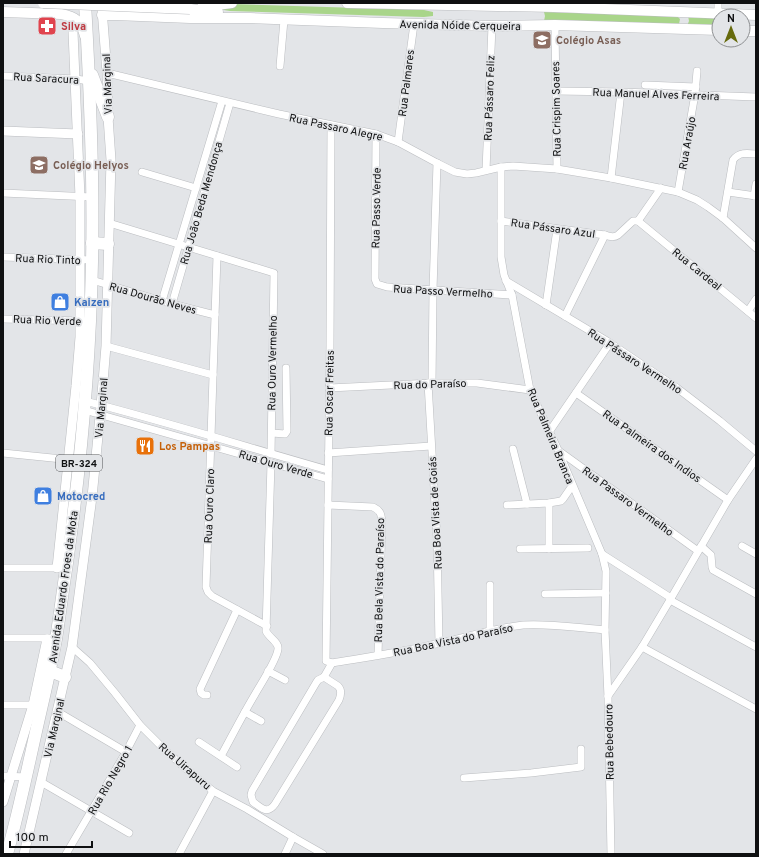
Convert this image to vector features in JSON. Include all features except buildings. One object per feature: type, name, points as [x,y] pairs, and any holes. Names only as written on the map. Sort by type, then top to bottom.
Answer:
[{"type":"highway","name":"Avenida Eduardo Froes da Mota","points":[[7,848],[26,777],[37,705],[50,671],[52,638],[61,568],[73,515],[74,460],[85,406],[85,321],[92,280],[92,197],[89,65],[85,3]]},
{"type":"highway","points":[[89,65],[108,117]]},
{"type":"highway","points":[[92,243],[108,244]]},
{"type":"highway","points":[[50,671],[65,677]]},
{"type":"main road","points":[[43,3],[190,9],[232,3]]},
{"type":"main road","points":[[61,14],[66,3]]},
{"type":"main road","points":[[106,3],[107,8],[115,15]]},
{"type":"main road","name":"Avenida Nóide Cerqueira","points":[[347,3],[554,5],[666,12],[711,9]]},
{"type":"main road","name":"Avenida Nóide Cerqueira","points":[[190,9],[250,18]]},
{"type":"main road","points":[[3,12],[61,14],[74,18],[78,21],[84,31],[87,43]]},
{"type":"main road","points":[[663,28],[669,22],[666,12]]},
{"type":"main road","name":"Avenida Nóide Cerqueira","points":[[102,15],[492,26],[556,25],[711,30]]},
{"type":"street","name":"Via Marginal","points":[[25,853],[72,647],[92,497],[101,410],[106,346],[111,160],[102,3]]},
{"type":"street","points":[[280,66],[284,20]]},
{"type":"street","name":"Rua Palmares","points":[[398,142],[414,24]]},
{"type":"street","name":"Rua Crispim Soares","points":[[556,25],[557,169]]},
{"type":"street","name":"Rua Pássaro Feliz","points":[[486,170],[492,26]]},
{"type":"street","points":[[3,453],[74,460],[76,386],[80,337],[85,321],[80,260],[80,197],[73,32]]},
{"type":"street","name":"Rua Araújo","points":[[678,192],[696,91],[697,71]]},
{"type":"street","name":"Rua Passaro Alegre","points":[[107,73],[230,103],[376,134],[398,142],[437,164],[455,172],[467,174],[501,167],[522,166],[557,169],[611,178],[678,192],[697,200],[723,218],[756,248]]},
{"type":"street","name":"Rua Saracura","points":[[3,76],[76,79],[89,81]]},
{"type":"street","points":[[645,85],[696,91]]},
{"type":"street","name":"Rua Manuel Alves Ferreira","points":[[556,91],[696,91],[756,97]]},
{"type":"street","points":[[611,178],[621,92]]},
{"type":"street","name":"Rua João Beda Mendonça","points":[[162,301],[222,101]]},
{"type":"street","name":"Rua João Beda Mendonça","points":[[172,304],[230,103]]},
{"type":"street","name":"Rua Oscar Freitas","points":[[329,662],[328,453],[331,125]]},
{"type":"street","points":[[3,131],[91,134]]},
{"type":"street","name":"Rua Passo Verde","points":[[376,134],[376,282]]},
{"type":"street","points":[[723,218],[734,158],[738,154],[742,153],[756,154]]},
{"type":"street","name":"Rua Boa Vista de Goiás","points":[[437,164],[430,383],[431,446],[437,539],[439,644]]},
{"type":"street","name":"Rua Palmeira Branca","points":[[501,167],[501,257],[506,281],[512,295],[530,390],[558,450],[602,554],[606,571],[605,630]]},
{"type":"street","points":[[142,172],[196,188]]},
{"type":"street","points":[[728,192],[755,196],[756,184]]},
{"type":"street","points":[[565,316],[605,235],[615,237],[633,221],[638,221],[661,188]]},
{"type":"street","points":[[3,193],[92,197]]},
{"type":"street","name":"Rua Pássaro Azul","points":[[501,221],[605,235]]},
{"type":"street","name":"Rua Cardeal","points":[[638,221],[756,318]]},
{"type":"street","points":[[109,223],[217,256]]},
{"type":"street","points":[[546,305],[557,229]]},
{"type":"street","name":"Rua Ouro Vermelho","points":[[217,256],[274,273],[271,454]]},
{"type":"street","name":"Rua Ouro Claro","points":[[217,256],[206,587],[212,596],[267,626]]},
{"type":"street","name":"Rua Rio Tinto","points":[[3,257],[92,260]]},
{"type":"street","name":"Rua Dourão Neves","points":[[92,280],[215,315]]},
{"type":"street","name":"Rua Pássaro Vermelho","points":[[506,281],[610,343],[677,388],[756,451]]},
{"type":"street","name":"Rua Passo Vermelho","points":[[376,282],[379,286],[387,287],[512,295]]},
{"type":"street","points":[[748,311],[756,299]]},
{"type":"street","name":"Rua Rio Verde","points":[[3,319],[85,321]]},
{"type":"street","points":[[549,432],[610,343]]},
{"type":"street","points":[[106,346],[213,375]]},
{"type":"street","points":[[272,433],[285,434],[287,431],[286,368]]},
{"type":"street","name":"Rua do Paraíso","points":[[329,388],[430,383],[477,383],[530,390]]},
{"type":"street","name":"Rua Palmeira dos Indios","points":[[576,393],[728,500]]},
{"type":"street","name":"Rua Ouro Verde","points":[[85,406],[211,435],[328,470]]},
{"type":"street","name":"Rua Ouro Verde","points":[[101,410],[211,445],[328,479]]},
{"type":"street","points":[[328,453],[431,446]]},
{"type":"street","points":[[512,449],[527,504]]},
{"type":"street","name":"Rua Passaro Vermelho","points":[[558,450],[700,549]]},
{"type":"street","points":[[608,697],[642,647],[728,500],[756,458]]},
{"type":"street","points":[[221,756],[268,671],[278,649],[276,643],[266,631],[271,463]]},
{"type":"street","points":[[507,505],[549,503],[562,500],[572,486]]},
{"type":"street","points":[[549,503],[549,549]]},
{"type":"street","name":"Rua Bela Vista do Paraíso","points":[[328,505],[374,507],[381,514],[382,530],[378,655]]},
{"type":"street","points":[[742,546],[756,554]]},
{"type":"street","points":[[520,549],[588,548]]},
{"type":"street","points":[[700,549],[711,555],[713,570],[756,594]]},
{"type":"street","points":[[602,554],[671,599],[756,647]]},
{"type":"street","points":[[3,562],[6,568],[61,568]]},
{"type":"street","points":[[490,585],[490,630]]},
{"type":"street","points":[[545,594],[606,593]]},
{"type":"street","points":[[208,695],[201,693],[200,689],[237,610]]},
{"type":"street","name":"Rua Boa Vista do Paraíso","points":[[329,662],[439,644],[490,630],[524,625],[605,630]]},
{"type":"street","name":"Rua Bebedouro","points":[[605,630],[608,697],[611,854]]},
{"type":"street","points":[[3,638],[52,638],[37,705],[7,776],[3,802]]},
{"type":"street","name":"Rua Uirapuru","points":[[72,647],[90,663],[140,725],[174,758],[214,791],[323,854]]},
{"type":"street","points":[[642,647],[756,709]]},
{"type":"street","points":[[324,677],[340,688],[339,700],[272,809],[263,809],[253,802],[251,795],[252,791],[316,683],[324,677],[329,662]]},
{"type":"street","points":[[268,671],[285,680]]},
{"type":"street","points":[[3,705],[37,705]]},
{"type":"street","points":[[58,712],[126,752]]},
{"type":"street","points":[[245,712],[260,721]]},
{"type":"street","name":"Rua Rio Negro 1","points":[[66,854],[92,812],[140,725]]},
{"type":"street","points":[[199,742],[237,767]]},
{"type":"street","points":[[464,778],[531,773],[581,767],[581,749]]},
{"type":"street","points":[[7,776],[26,777]]},
{"type":"street","points":[[41,782],[129,833]]},
{"type":"street","points":[[179,854],[214,791]]},
{"type":"street","points":[[284,854],[293,838]]},
{"type":"green space","points":[[232,4],[424,10],[433,12],[433,16],[424,17],[230,11],[205,7]]},
{"type":"green space","points":[[544,12],[677,16],[680,19],[679,24],[676,25],[544,21]]},
{"type":"green space","points":[[688,16],[711,17],[711,27],[687,26],[689,21]]},
{"type":"place","name":"Silva","points":[[47,26]]},
{"type":"place","name":"Colégio Asas","points":[[542,40]]},
{"type":"place","name":"Colégio Helyos","points":[[39,165]]},
{"type":"place","name":"Kaizen","points":[[60,302]]},
{"type":"place","name":"Los Pampas","points":[[145,446]]},
{"type":"place","name":"Motocred","points":[[43,496]]}]
